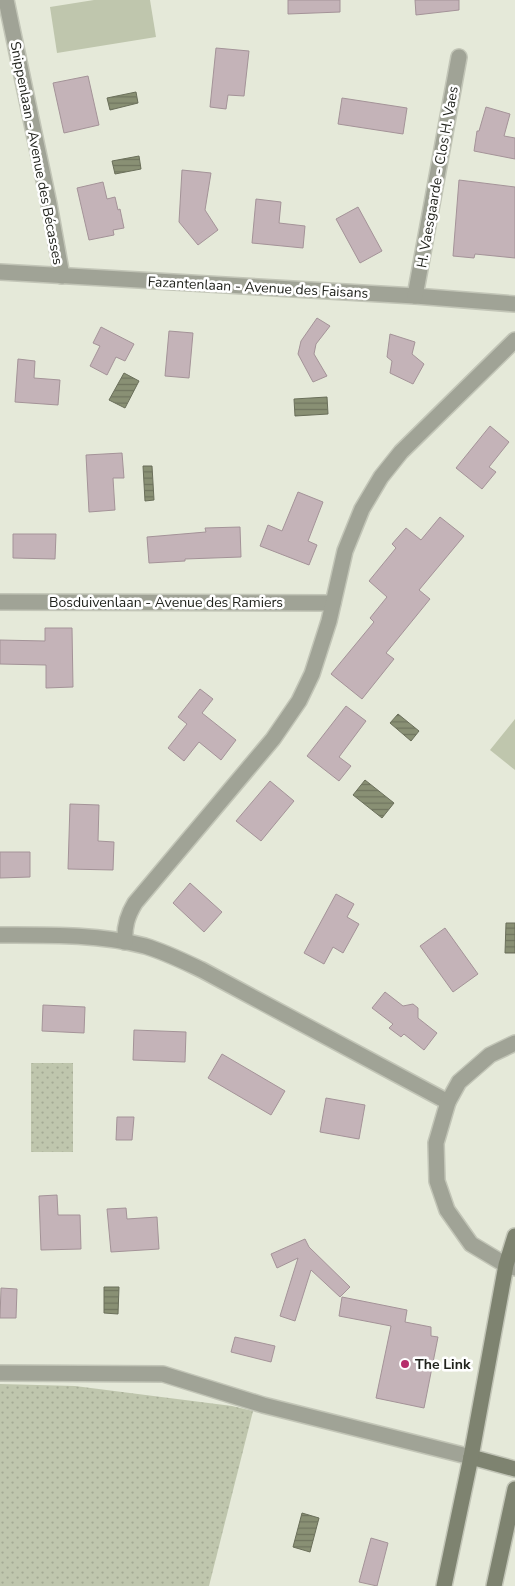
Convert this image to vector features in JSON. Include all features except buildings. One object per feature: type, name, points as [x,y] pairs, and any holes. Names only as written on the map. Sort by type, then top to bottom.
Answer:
[{"type":"street","name":"Snippenlaan - Avenue des Bécasses","points":[[6,0],[49,204],[62,276]]},
{"type":"street","name":"H. Vaesgaarde - Clos H. Vaes","points":[[415,296],[459,57]]},
{"type":"street","name":"Fazantenlaan - Avenue des Faisans","points":[[0,272],[415,296],[515,304]]},
{"type":"street","points":[[125,942],[126,924],[135,903],[273,739],[299,701],[312,674],[329,620],[348,542],[362,509],[381,477],[401,452],[515,340]]},
{"type":"street","name":"Bosduivenlaan - Avenue des Ramiers","points":[[0,602],[333,602]]},
{"type":"street","points":[[0,935],[58,936],[125,942],[163,952],[202,970],[448,1102]]},
{"type":"street","points":[[511,1266],[471,1244],[447,1210],[437,1181],[436,1143],[448,1102],[459,1082],[490,1055],[515,1043]]},
{"type":"street","points":[[444,1586],[511,1266],[515,1236]]},
{"type":"street","points":[[0,1373],[163,1374],[263,1405],[515,1468]]},
{"type":"street","points":[[494,1586],[515,1489]]},
{"type":"shaded area","points":[[94,0],[150,0],[156,37],[57,53],[50,7]]},
{"type":"shaded area","points":[[136,92],[138,103],[110,110],[107,98]]},
{"type":"shaded area","points":[[139,156],[141,169],[115,174],[112,161]]},
{"type":"shaded area","points":[[124,373],[139,381],[125,408],[109,400]]},
{"type":"shaded area","points":[[327,397],[328,414],[295,416],[294,399]]},
{"type":"shaded area","points":[[143,466],[152,466],[154,500],[145,501]]},
{"type":"shaded area","points":[[398,714],[419,731],[411,741],[390,723]]},
{"type":"shaded area","points":[[515,719],[515,770],[490,750]]},
{"type":"shaded area","points":[[365,780],[394,803],[382,818],[353,795]]},
{"type":"shaded area","points":[[506,923],[515,923],[515,953],[505,953]]},
{"type":"shaded area","points":[[31,1063],[73,1063],[73,1152],[31,1152]]},
{"type":"shaded area","points":[[104,1287],[119,1287],[118,1314],[104,1313]]},
{"type":"shaded area","points":[[0,1384],[75,1386],[232,1406],[253,1411],[209,1586],[0,1586]]},
{"type":"shaded area","points":[[302,1513],[319,1518],[310,1552],[293,1547]]},
{"type":"place","name":"The Link","points":[[405,1364]]}]
